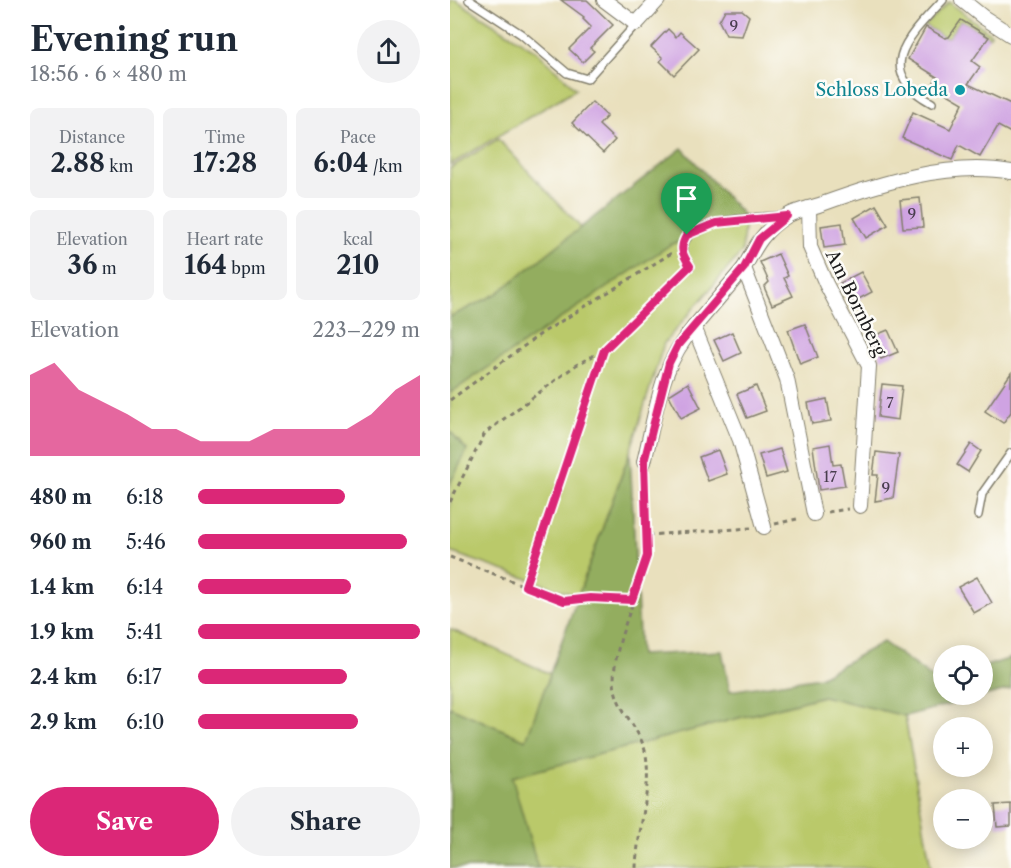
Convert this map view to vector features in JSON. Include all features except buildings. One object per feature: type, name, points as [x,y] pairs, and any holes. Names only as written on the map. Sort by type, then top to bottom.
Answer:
[{"type":"street","points":[[604,0],[636,24],[658,0]]},
{"type":"street","points":[[962,0],[982,17],[1011,35]]},
{"type":"street","points":[[644,462],[669,363],[678,345],[744,268],[759,239],[787,216],[861,190],[953,171],[975,168],[1011,172]]},
{"type":"street","name":"Am Bornberg","points":[[810,208],[810,248],[869,366],[860,507]]},
{"type":"street","points":[[744,268],[787,379],[813,514]]},
{"type":"street","points":[[694,327],[740,440],[764,527]]},
{"type":"lane","points":[[469,0],[521,34],[567,73],[587,79],[636,24]]},
{"type":"lane","points":[[932,103],[908,87],[901,76],[898,65],[908,43],[943,0]]},
{"type":"lane","points":[[690,266],[683,255],[682,247],[687,235],[716,223],[787,216]]},
{"type":"lane","points":[[978,515],[982,494],[1011,453]]},
{"type":"path","points":[[450,400],[542,333],[682,247]]},
{"type":"path","points":[[450,502],[485,433],[576,365],[604,350],[690,266]]},
{"type":"path","points":[[525,586],[604,350]]},
{"type":"path","points":[[636,868],[648,772],[646,753],[640,736],[618,700],[614,678],[619,648],[647,556],[644,462]]},
{"type":"path","points":[[450,557],[564,601],[590,598],[632,600]]},
{"type":"green space","points":[[450,0],[456,0],[536,51],[576,89],[450,165]]},
{"type":"green space","points":[[949,2],[991,34],[989,37],[961,20],[949,37],[945,38],[925,26]]},
{"type":"green space","points":[[498,139],[587,234],[655,251],[450,389],[450,168]]},
{"type":"green space","points":[[682,148],[745,217],[670,245],[450,393],[450,317],[496,294]]},
{"type":"green space","points":[[745,217],[742,252],[664,343],[630,452],[578,596],[450,552],[450,484],[467,450],[450,431],[450,393],[670,244]]},
{"type":"green space","points":[[450,431],[467,450],[450,484]]},
{"type":"green space","points":[[630,452],[640,655],[722,651],[730,691],[820,677],[883,642],[933,678],[933,705],[948,705],[905,716],[823,696],[512,777],[538,868],[450,868],[450,707],[526,740]]},
{"type":"green space","points":[[450,629],[593,693],[574,761],[823,696],[905,716],[931,868],[450,868]]},
{"type":"green space","points":[[1011,658],[1011,689],[993,694],[993,664]]},
{"type":"place","name":"Schloss Lobeda","points":[[960,90]]},
{"type":"route","points":[[787,216],[759,239],[744,268],[678,345],[669,363],[644,462],[647,556],[641,580],[632,600],[590,598],[571,602],[546,595],[525,586],[573,436],[604,350],[690,266],[683,255],[682,247],[687,235],[716,223],[787,216]]}]
